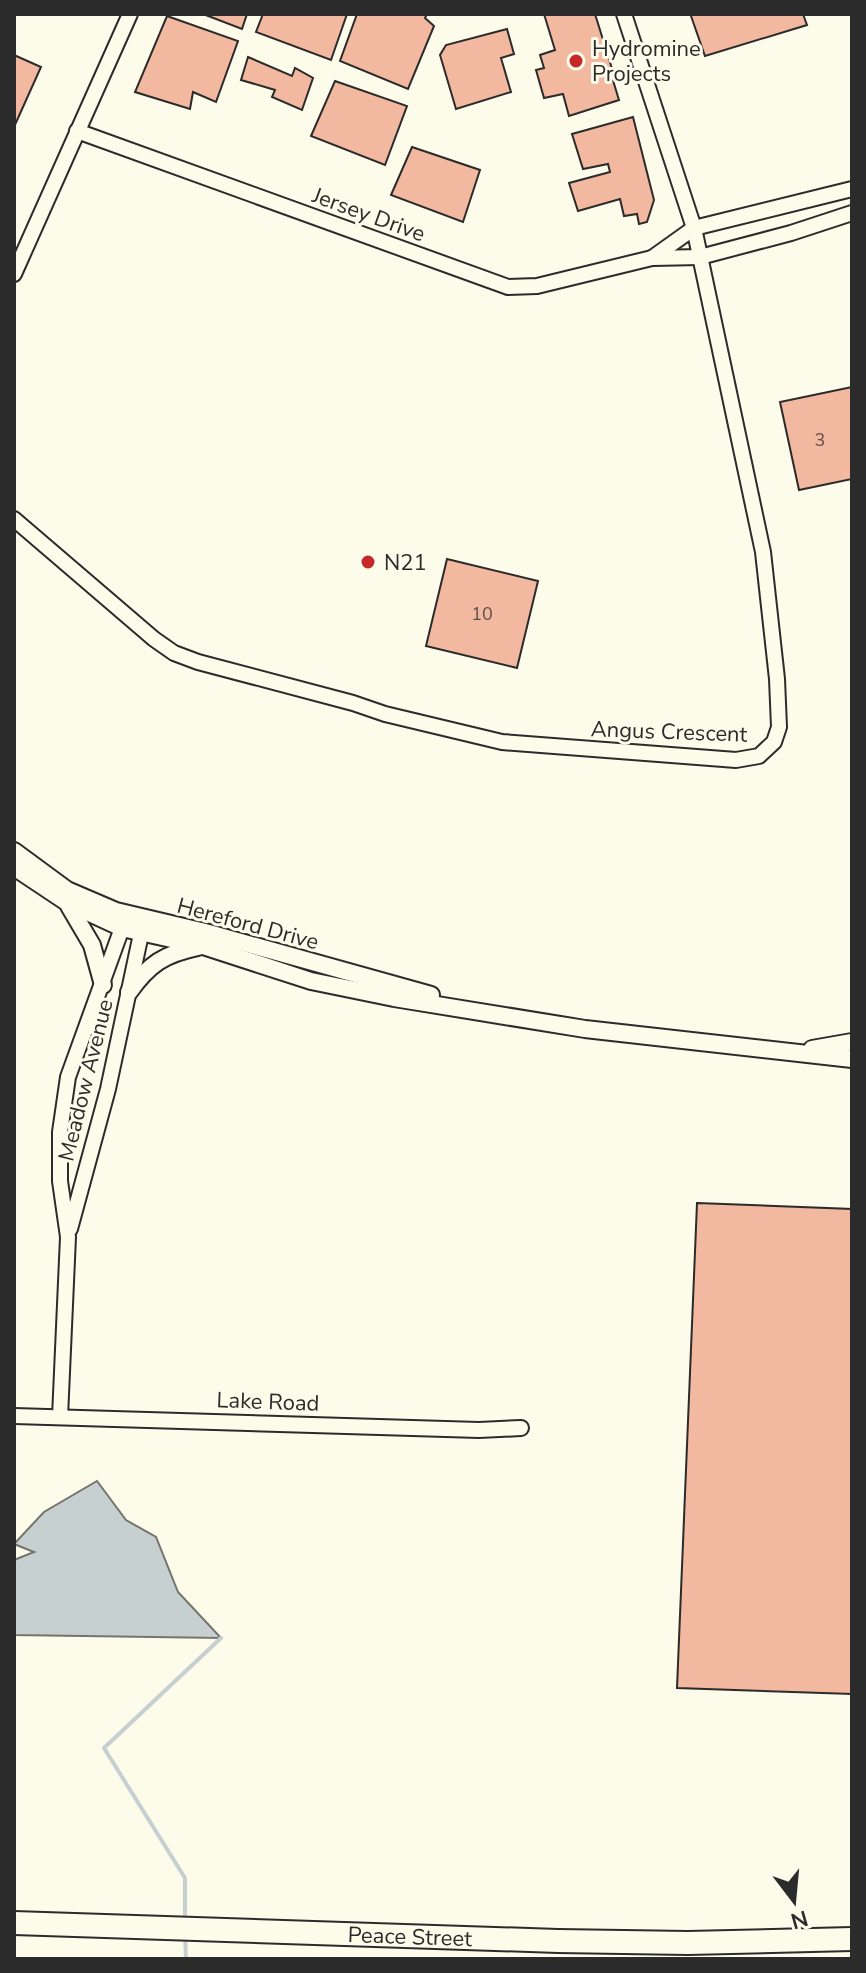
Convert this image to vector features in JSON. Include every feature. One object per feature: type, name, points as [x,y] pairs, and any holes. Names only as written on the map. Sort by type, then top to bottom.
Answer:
[{"type":"main road","name":"Peace Street","points":[[14,1923],[558,1941],[718,1943],[852,1939]]},
{"type":"street","points":[[14,274],[130,14]]},
{"type":"street","name":"Angus Crescent","points":[[14,519],[154,639],[174,653],[198,662],[385,714],[502,742],[736,760],[759,756],[774,742],[780,715],[763,552],[694,228],[624,14]]},
{"type":"street","name":"Jersey Drive","points":[[77,131],[508,287],[537,286],[652,258],[700,257],[852,213]]},
{"type":"street","name":"Jersey Drive","points":[[652,258],[694,228],[852,189]]},
{"type":"street","name":"Hereford Drive","points":[[14,851],[67,890],[116,911],[205,932],[483,1011]]},
{"type":"street","name":"Hereford Drive","points":[[14,867],[68,903],[132,929],[203,946],[311,981],[394,998],[641,1037],[852,1059]]},
{"type":"street","points":[[68,903],[92,945],[103,985]]},
{"type":"street","points":[[116,911],[132,929],[154,920]]},
{"type":"street","name":"Meadow Avenue","points":[[60,1417],[68,1237],[60,1181],[60,1132],[68,1077],[112,959],[132,929]]},
{"type":"street","name":"Meadow Avenue","points":[[68,1237],[108,1089],[129,992],[132,929]]},
{"type":"street","points":[[129,992],[143,972],[155,962],[203,946]]},
{"type":"street","name":"Hereford Drive","points":[[795,1052],[852,1042]]},
{"type":"street","name":"Lake Road","points":[[14,1416],[479,1430],[521,1428]]},
{"type":"shaded area","points":[[97,1481],[126,1520],[156,1537],[178,1592],[221,1638],[14,1635],[14,1560],[34,1552],[14,1544],[44,1512]]},
{"type":"building","points":[[203,14],[247,14],[242,29]]},
{"type":"building","points":[[263,14],[347,14],[331,60],[256,32]]},
{"type":"building","points":[[357,14],[427,14],[425,18],[434,26],[408,89],[340,61]]},
{"type":"building","name":"Hydromine Projects","points":[[544,14],[595,14],[619,100],[569,116],[563,94],[544,98],[536,70],[544,68],[540,55],[555,50]]},
{"type":"building","points":[[803,14],[807,25],[705,56],[691,16]]},
{"type":"building","points":[[167,16],[238,41],[216,102],[193,92],[190,109],[135,92]]},
{"type":"building","points":[[507,29],[514,54],[501,58],[511,92],[456,109],[440,55],[446,45]]},
{"type":"building","points":[[14,55],[41,67],[14,127]]},
{"type":"building","points":[[248,57],[292,76],[295,68],[313,78],[302,110],[272,97],[275,90],[241,80]]},
{"type":"building","points":[[335,81],[407,106],[385,165],[311,136]]},
{"type":"building","points":[[633,117],[654,200],[647,222],[639,224],[637,214],[624,216],[620,199],[578,211],[569,183],[610,172],[608,164],[583,169],[572,134]]},
{"type":"building","points":[[412,147],[480,170],[463,222],[391,195]]},
{"type":"building","points":[[852,387],[852,479],[799,490],[780,402]]},
{"type":"building","points":[[447,559],[538,581],[517,668],[426,646]]},
{"type":"building","points":[[697,1203],[852,1209],[852,1694],[677,1688]]},
{"type":"waterway","points":[[185,1923],[185,1878],[104,1748],[221,1638]]},
{"type":"waterway","points":[[185,1935],[186,1959]]},
{"type":"place","name":"Hydromine Projects","points":[[576,61]]},
{"type":"place","name":"N21","points":[[368,562]]}]
